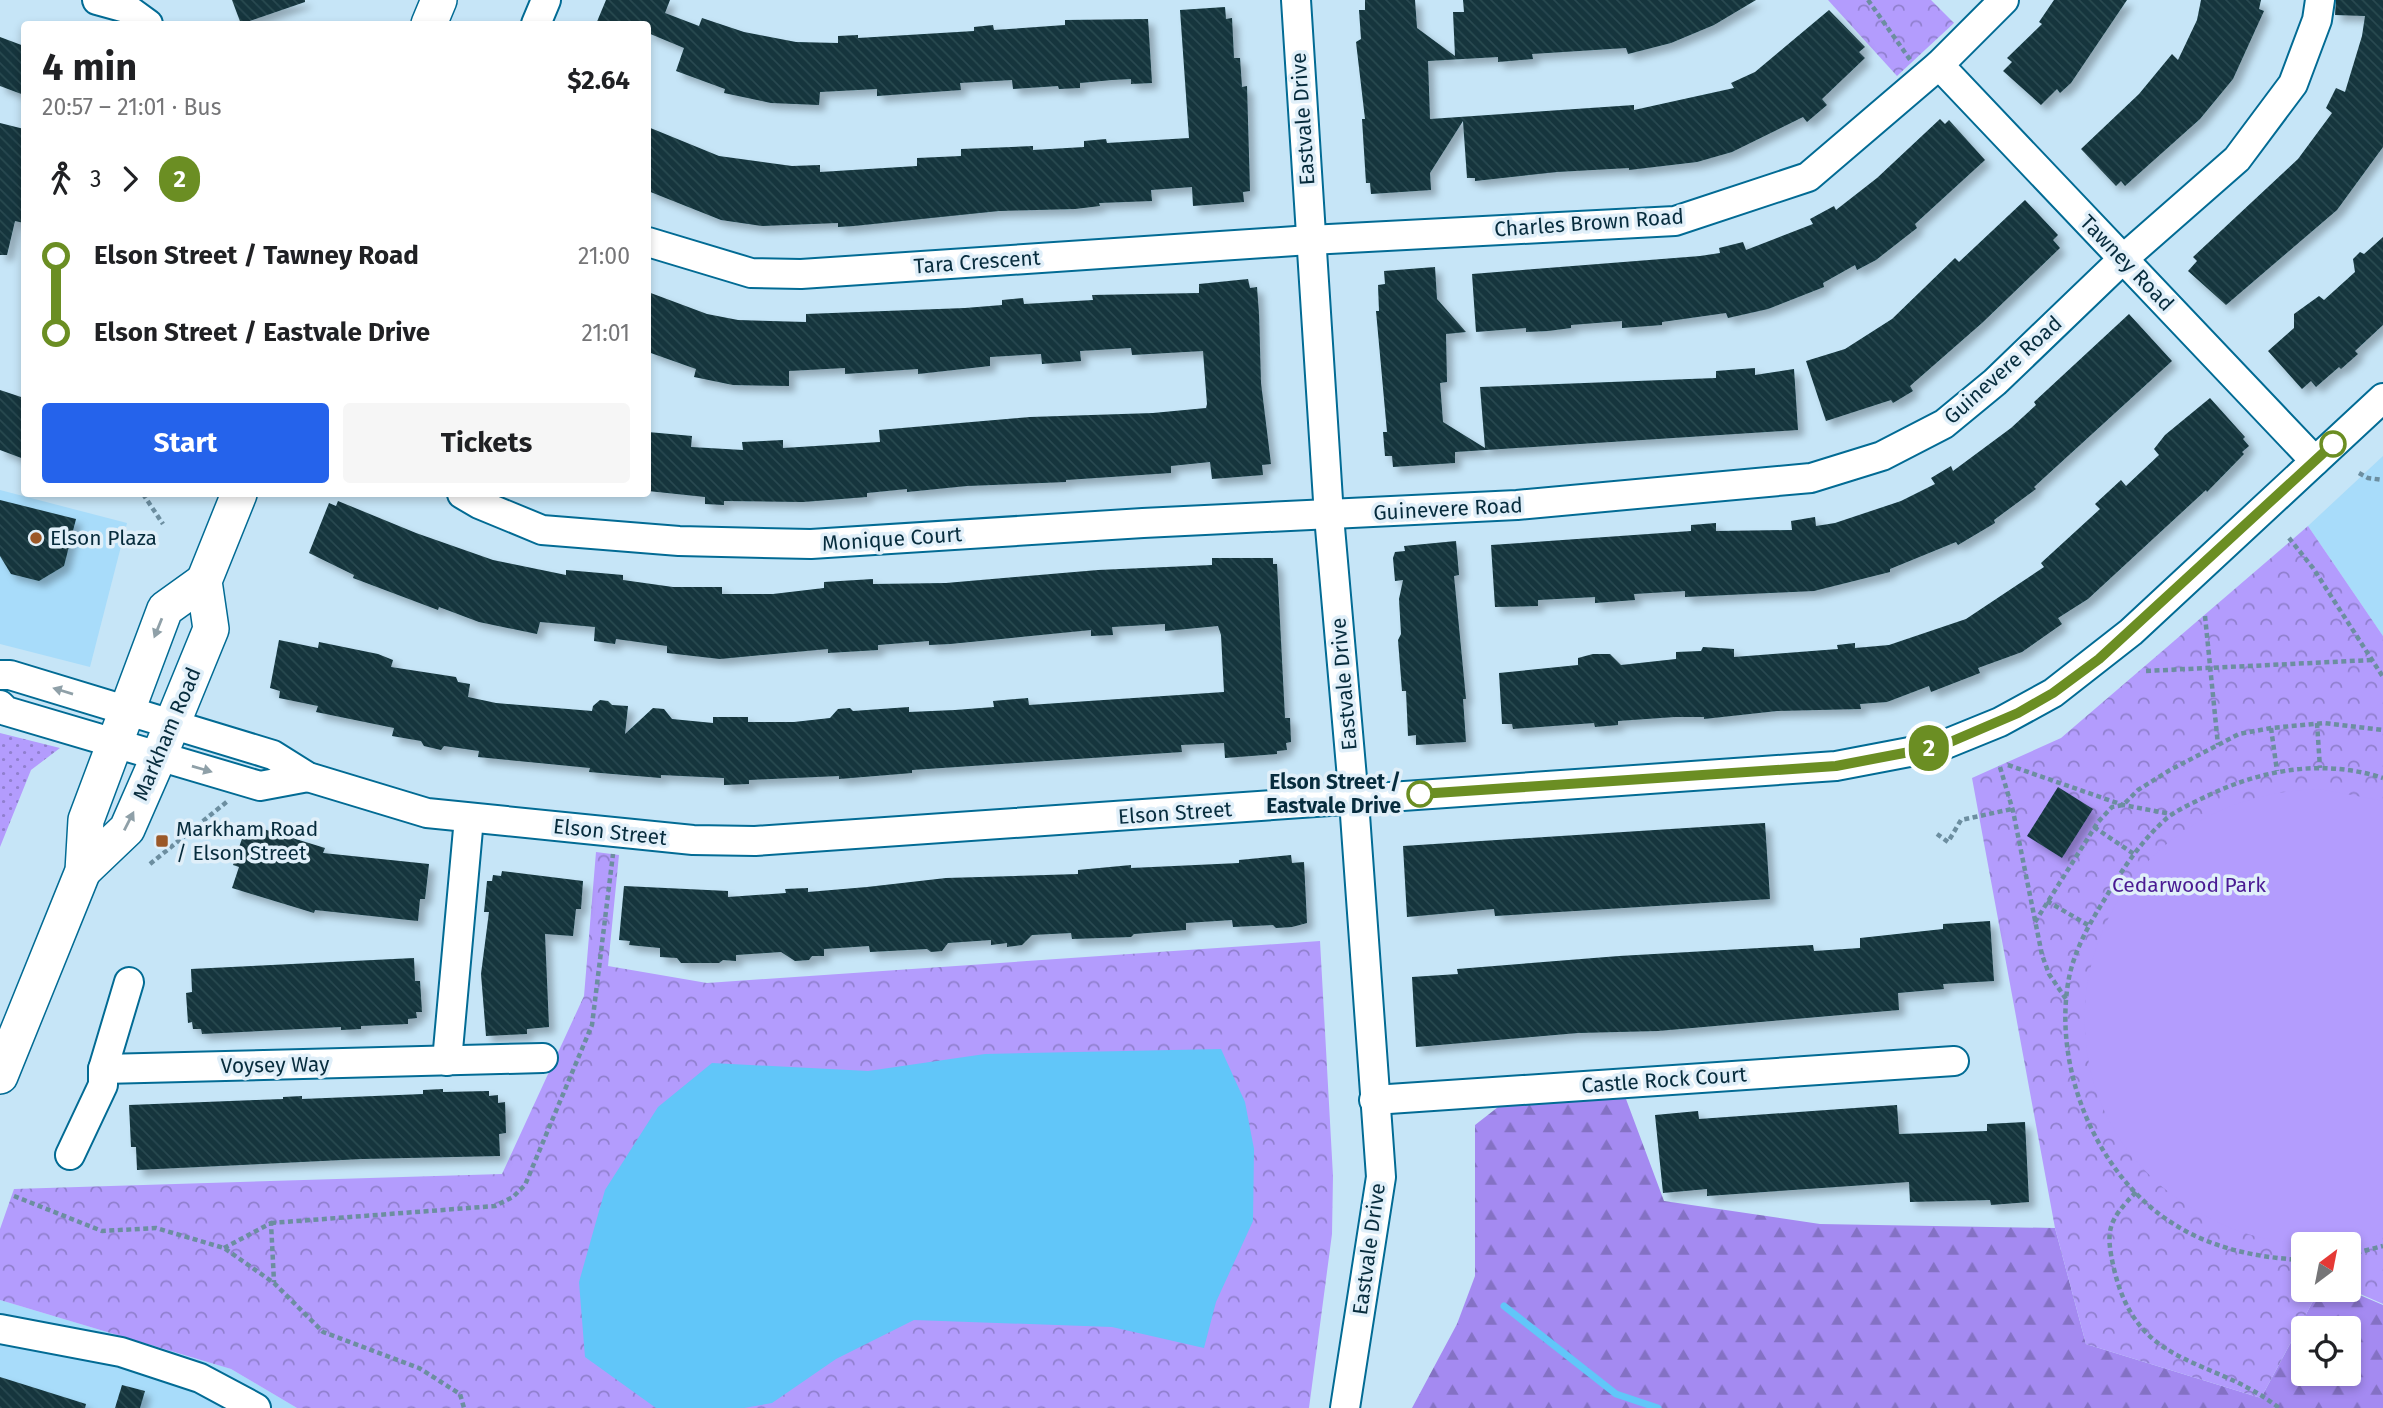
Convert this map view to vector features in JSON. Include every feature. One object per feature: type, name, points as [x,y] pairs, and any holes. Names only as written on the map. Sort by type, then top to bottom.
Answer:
[{"type":"main road","points":[[430,21],[439,0]]},
{"type":"main road","points":[[204,581],[238,497]]},
{"type":"main road","name":"Markham Road","points":[[0,1076],[83,871],[86,820],[165,609],[204,581],[211,629],[159,756],[127,829],[83,871]]},
{"type":"street","points":[[97,0],[126,8],[144,21]]},
{"type":"street","points":[[537,21],[546,0]]},
{"type":"street","name":"Eastvale Drive","points":[[1296,0],[1329,516],[1354,801],[1381,1177],[1345,1408]]},
{"type":"street","name":"Charles Brown Road","points":[[1310,240],[1675,221],[1808,177],[1931,72],[2004,0]]},
{"type":"street","name":"Guinevere Road","points":[[1329,516],[1517,505],[1811,478],[1882,456],[1944,424],[1996,382],[2123,259],[2237,159],[2293,84],[2317,20],[2320,0]]},
{"type":"street","name":"Tawney Road","points":[[1931,72],[2123,259],[2315,461]]},
{"type":"street","name":"Tara Crescent","points":[[651,243],[751,273],[801,274],[1310,240]]},
{"type":"street","name":"Elson Street","points":[[0,675],[10,674],[273,755],[308,778],[427,813],[693,840],[755,841],[1836,766],[1941,746],[2011,716],[2053,693],[2099,659],[2383,398]]},
{"type":"street","name":"Monique Court","points":[[467,497],[542,530],[732,542],[811,544],[1143,523],[1329,516]]},
{"type":"street","name":"Elson Street","points":[[0,705],[6,710],[260,786],[308,778]]},
{"type":"street","points":[[447,1061],[469,818]]},
{"type":"street","points":[[69,1155],[103,1085],[103,1069],[129,982]]},
{"type":"street","name":"Voysey Way","points":[[103,1069],[543,1058]]},
{"type":"street","name":"Castle Rock Court","points":[[1374,1100],[1954,1061]]},
{"type":"street","points":[[0,1329],[121,1352],[200,1378],[256,1408]]},
{"type":"path","points":[[1868,0],[1931,72]]},
{"type":"path","points":[[2359,473],[2368,478],[2383,480]]},
{"type":"path","points":[[145,497],[163,524]]},
{"type":"path","points":[[2289,538],[2313,568],[2383,677]]},
{"type":"path","points":[[2205,616],[2213,669],[2218,746]]},
{"type":"path","points":[[2146,671],[2372,660]]},
{"type":"path","points":[[2317,723],[2320,768]]},
{"type":"path","points":[[2035,922],[2094,827],[2112,807],[2123,806],[2138,790],[2169,770],[2239,734],[2271,728],[2317,723],[2383,730]]},
{"type":"path","points":[[2271,728],[2277,771]]},
{"type":"path","points":[[2008,765],[2123,806],[2172,815]]},
{"type":"path","points":[[2000,767],[2012,809],[2046,968],[2067,999]]},
{"type":"path","points":[[2291,1259],[2271,1257],[2205,1241],[2167,1220],[2136,1192],[2105,1152],[2087,1118],[2068,1052],[2067,999],[2074,960],[2089,926],[2134,854],[2172,815],[2239,781],[2277,771],[2320,768],[2383,778]]},
{"type":"path","points":[[150,864],[232,798]]},
{"type":"path","points":[[1937,834],[1948,842],[1961,820],[2012,809]]},
{"type":"path","points":[[2094,827],[2134,854]]},
{"type":"path","points":[[224,1248],[271,1223],[495,1206],[513,1197],[525,1185],[592,1025],[616,832]]},
{"type":"path","points":[[2047,901],[2089,926]]},
{"type":"path","points":[[2136,1192],[2115,1215],[2109,1233],[2119,1285],[2133,1315],[2165,1350],[2250,1389],[2279,1408]]},
{"type":"path","points":[[13,1196],[102,1231],[156,1227],[224,1248],[274,1283],[323,1332],[419,1368],[460,1394],[464,1408]]},
{"type":"path","points":[[271,1223],[274,1283]]},
{"type":"path","points":[[2361,1252],[2383,1246]]},
{"type":"shaded area","points":[[2383,456],[2383,636],[2308,526]]},
{"type":"shaded area","points":[[0,490],[127,523],[90,667],[0,644]]},
{"type":"shaded area","points":[[1221,1049],[1245,1102],[1254,1149],[1253,1221],[1216,1302],[1204,1348],[1112,1327],[914,1320],[836,1359],[772,1403],[744,1408],[656,1408],[585,1357],[579,1282],[605,1190],[658,1107],[712,1063],[868,1071],[985,1054]]},
{"type":"shaded area","points":[[0,1300],[231,1369],[297,1408],[0,1408]]},
{"type":"green space","points":[[1828,0],[1931,0],[1954,23],[1897,76]]},
{"type":"green space","name":"Cedarwood Park","points":[[2308,526],[2383,636],[2383,1304],[2361,1294],[2361,1232],[2291,1232],[2291,1302],[2313,1302],[2305,1316],[2291,1316],[2291,1342],[2261,1398],[2086,1344],[2055,1228],[1972,778],[2061,738]]},
{"type":"green space","points":[[0,733],[60,748],[31,770],[0,847]]},
{"type":"green space","points":[[2320,789],[2383,801],[2383,1233],[2361,1238],[2361,1232],[2291,1232],[2291,1242],[2254,1236],[2213,1220],[2145,1170],[2103,1107],[2085,1037],[2091,966],[2119,899],[2168,843],[2235,805]]},
{"type":"green space","points":[[596,852],[619,855],[608,966],[707,983],[1320,941],[1333,1176],[1332,1234],[1309,1408],[297,1408],[231,1369],[0,1300],[0,1229],[14,1189],[502,1174],[584,996]]},
{"type":"green space","points":[[1592,1076],[1626,1099],[1664,1201],[1820,1224],[2055,1228],[2086,1344],[2261,1398],[2291,1342],[2291,1386],[2361,1386],[2361,1316],[2305,1316],[2313,1302],[2361,1302],[2361,1296],[2383,1305],[2383,1408],[1412,1408],[1457,1324],[1475,1276],[1475,1125],[1525,1086]]},
{"type":"building","points":[[232,0],[305,0],[250,21],[240,21]]},
{"type":"building","points":[[606,0],[670,0],[665,13],[699,26],[702,18],[744,32],[796,42],[838,43],[838,36],[858,35],[858,38],[974,31],[974,27],[993,25],[994,30],[1065,25],[1065,20],[1148,19],[1152,83],[1131,84],[1131,79],[1080,83],[1080,88],[1059,89],[1058,86],[1013,89],[1012,80],[960,83],[961,90],[877,96],[877,89],[820,92],[819,105],[771,103],[724,93],[725,89],[676,71],[684,48],[651,34],[651,21],[597,21]]},
{"type":"building","points":[[1365,0],[1415,0],[1417,28],[1455,56],[1453,12],[1464,12],[1463,0],[1756,0],[1714,25],[1671,43],[1628,54],[1626,48],[1532,54],[1533,59],[1498,62],[1498,57],[1428,61],[1430,119],[1634,105],[1634,110],[1734,88],[1731,83],[1755,72],[1829,10],[1865,47],[1859,52],[1865,58],[1822,99],[1827,105],[1807,122],[1803,117],[1732,152],[1697,162],[1629,170],[1557,172],[1475,181],[1475,178],[1467,178],[1463,121],[1430,173],[1431,190],[1371,194],[1370,183],[1366,183],[1362,119],[1365,119],[1356,42],[1361,39],[1359,10],[1365,10]]},
{"type":"building","points":[[2054,0],[2127,0],[2071,83],[2060,93],[2057,89],[2041,105],[2003,71],[2012,62],[2007,58],[2042,24],[2039,22]]},
{"type":"building","points":[[2201,0],[2261,0],[2259,9],[2264,11],[2233,79],[2200,119],[2125,186],[2121,181],[2116,186],[2081,149],[2139,94],[2172,54],[2178,60],[2197,20]]},
{"type":"building","points":[[2336,0],[2383,0],[2383,147],[2337,210],[2226,305],[2188,271],[2197,261],[2193,257],[2298,159],[2332,113],[2326,108],[2336,88],[2345,92],[2362,36],[2365,16],[2335,15]]},
{"type":"building","points":[[1225,7],[1226,19],[1232,18],[1234,58],[1240,58],[1242,87],[1247,86],[1250,191],[1243,192],[1244,202],[1193,206],[1192,187],[1151,190],[1152,201],[1099,203],[1100,206],[1075,209],[999,211],[838,227],[838,223],[762,226],[721,220],[651,192],[651,128],[719,156],[792,166],[820,165],[820,172],[917,166],[917,158],[961,156],[961,149],[1033,146],[1033,150],[1084,147],[1084,141],[1106,139],[1107,143],[1189,138],[1180,10]]},
{"type":"building","points":[[0,37],[21,45],[21,94],[0,86]]},
{"type":"building","points":[[1940,119],[1945,124],[1949,120],[1985,160],[1915,224],[1917,228],[1876,260],[1857,270],[1855,265],[1823,283],[1824,287],[1768,309],[1728,318],[1726,313],[1662,322],[1662,325],[1622,328],[1622,321],[1571,325],[1571,328],[1548,331],[1526,332],[1526,328],[1476,332],[1472,274],[1700,256],[1720,253],[1719,248],[1743,242],[1746,250],[1813,224],[1810,219],[1834,206],[1836,210],[1877,178]]},
{"type":"building","points":[[0,123],[21,128],[21,222],[15,221],[7,255],[0,255]]},
{"type":"building","points":[[2025,200],[2058,235],[2053,240],[2060,248],[1982,323],[1910,386],[1913,391],[1893,403],[1891,400],[1826,421],[1806,361],[1845,349],[1892,319],[1955,258],[1959,262]]},
{"type":"building","points":[[2383,237],[2383,325],[2355,351],[2358,354],[2341,369],[2339,367],[2316,387],[2311,381],[2302,389],[2268,351],[2294,328],[2294,314],[2319,296],[2324,300],[2355,272],[2353,259],[2360,252],[2364,254]]},
{"type":"building","points":[[1435,267],[1437,299],[1466,332],[1446,334],[1447,382],[1440,383],[1443,422],[1485,448],[1480,387],[1716,378],[1716,371],[1755,368],[1755,375],[1794,369],[1798,430],[1455,452],[1455,463],[1393,467],[1392,456],[1385,456],[1383,432],[1387,432],[1376,311],[1379,311],[1378,285],[1385,284],[1384,271]]},
{"type":"building","points":[[1248,279],[1250,288],[1257,287],[1261,383],[1271,464],[1262,465],[1263,475],[1212,479],[1210,462],[1171,466],[1171,473],[907,492],[907,489],[867,493],[867,497],[803,502],[724,501],[724,505],[705,504],[705,497],[651,491],[651,432],[692,436],[691,447],[743,450],[742,442],[783,440],[783,448],[880,442],[879,430],[1030,417],[1153,413],[1206,408],[1207,404],[1203,351],[1132,355],[1131,348],[1080,351],[1081,361],[1042,364],[1041,354],[990,357],[990,366],[918,374],[918,369],[845,374],[845,368],[789,371],[789,386],[733,385],[694,377],[696,369],[651,353],[651,293],[707,314],[738,320],[806,322],[806,314],[965,308],[1002,305],[1002,300],[1023,298],[1024,304],[1093,300],[1092,295],[1199,293],[1199,284]]},
{"type":"building","points":[[2129,314],[2172,361],[2034,487],[2036,489],[1994,520],[1995,523],[1958,545],[1956,542],[1890,569],[1890,572],[1814,591],[1685,597],[1685,591],[1634,594],[1635,600],[1595,603],[1595,597],[1538,600],[1538,606],[1495,607],[1491,545],[1691,531],[1691,525],[1716,523],[1716,531],[1792,530],[1791,521],[1815,517],[1816,526],[1835,523],[1901,501],[1935,484],[1931,478],[1951,466],[1953,471],[2011,428],[2036,405],[2034,402]]},
{"type":"building","points":[[0,390],[21,397],[21,458],[0,450]]},
{"type":"building","points":[[2210,398],[2245,437],[2243,439],[2249,446],[2242,452],[2244,454],[2207,492],[2206,490],[2088,599],[2058,618],[2062,624],[2022,652],[1978,668],[1980,673],[1931,692],[1929,686],[1887,702],[1860,704],[1861,709],[1777,711],[1704,719],[1675,717],[1618,721],[1618,725],[1595,727],[1594,723],[1513,729],[1512,724],[1502,724],[1499,673],[1578,665],[1578,658],[1593,654],[1610,654],[1621,665],[1676,659],[1676,652],[1701,651],[1703,647],[1734,649],[1734,657],[1838,649],[1837,645],[1855,643],[1855,648],[1889,645],[1966,619],[2044,567],[2041,563],[2100,509],[2095,504],[2121,480],[2126,486],[2159,455],[2154,449],[2165,435]]},
{"type":"building","name":"Elson Plaza","points":[[0,500],[76,519],[64,566],[39,581],[11,574],[0,556]]},
{"type":"building","points":[[338,501],[416,533],[493,560],[566,575],[566,570],[623,575],[623,580],[673,587],[722,587],[722,594],[773,594],[824,588],[824,582],[873,579],[873,584],[946,583],[1098,570],[1212,565],[1212,558],[1273,558],[1273,564],[1277,564],[1285,718],[1290,718],[1291,742],[1286,743],[1287,750],[1277,751],[1277,754],[1225,758],[1224,743],[1181,745],[1182,752],[912,770],[912,773],[839,779],[839,776],[749,780],[749,784],[724,785],[724,778],[661,775],[661,778],[589,772],[590,768],[478,757],[479,751],[444,746],[441,750],[424,746],[421,741],[392,736],[394,728],[316,712],[318,706],[279,698],[280,691],[270,688],[279,640],[318,648],[319,642],[378,654],[393,660],[391,667],[456,677],[458,682],[470,684],[468,697],[496,703],[592,711],[593,706],[600,700],[608,701],[612,705],[628,706],[625,734],[653,708],[664,709],[672,719],[713,723],[713,717],[748,717],[748,722],[794,722],[830,718],[838,709],[850,708],[853,711],[909,707],[909,712],[994,707],[993,701],[1028,698],[1029,705],[1224,692],[1221,635],[1218,626],[1165,631],[1165,624],[1112,627],[1113,635],[1091,636],[1091,630],[950,644],[929,645],[929,641],[878,645],[878,650],[828,653],[828,649],[720,659],[667,653],[667,646],[616,639],[615,644],[594,641],[595,627],[540,622],[537,634],[479,622],[439,607],[438,610],[353,578],[354,575],[309,553],[329,503],[336,506]]},
{"type":"building","points":[[1456,541],[1459,575],[1454,576],[1466,699],[1463,699],[1466,742],[1416,745],[1416,735],[1408,736],[1406,691],[1402,691],[1398,640],[1401,634],[1399,599],[1403,580],[1395,581],[1393,558],[1395,552],[1405,551],[1404,546]]},
{"type":"building","points":[[2058,787],[2093,809],[2062,858],[2027,836]]},
{"type":"building","points":[[1765,823],[1770,899],[1495,916],[1494,909],[1407,917],[1403,846]]},
{"type":"building","points":[[247,824],[325,848],[323,853],[429,864],[425,899],[420,899],[418,921],[315,910],[314,913],[232,888],[239,867],[233,865]]},
{"type":"building","points":[[1291,855],[1292,863],[1304,862],[1307,923],[1292,927],[1233,927],[1232,920],[1186,923],[1186,930],[1134,934],[1131,937],[1072,939],[1071,933],[1032,935],[1022,945],[1007,947],[1007,943],[991,945],[991,940],[948,943],[942,951],[931,952],[927,949],[870,952],[869,946],[824,949],[824,956],[812,956],[809,960],[795,961],[781,952],[736,955],[736,961],[723,960],[719,963],[681,963],[677,958],[660,957],[660,948],[629,945],[630,941],[619,940],[624,886],[728,891],[728,897],[786,893],[785,889],[808,888],[808,892],[946,878],[1078,874],[1078,870],[1131,865],[1131,868],[1239,863],[1239,860]]},
{"type":"building","points":[[502,871],[583,881],[581,909],[576,909],[573,936],[545,934],[549,1027],[527,1029],[527,1034],[486,1036],[481,974],[489,912],[484,912],[487,881],[492,881],[493,875],[501,876]]},
{"type":"building","points":[[1990,921],[1994,981],[1943,984],[1944,989],[1898,993],[1899,1010],[1658,1031],[1578,1033],[1416,1047],[1412,977],[1458,974],[1457,969],[1619,956],[1813,945],[1814,951],[1860,948],[1860,938],[1943,929],[1943,924]]},
{"type":"building","points":[[414,958],[415,981],[420,981],[422,1012],[416,1012],[417,1018],[408,1019],[408,1024],[361,1026],[361,1029],[341,1030],[341,1027],[202,1034],[201,1029],[193,1029],[192,1022],[188,1023],[186,993],[192,992],[191,969]]},
{"type":"building","points":[[443,1089],[443,1092],[489,1091],[489,1096],[498,1095],[498,1103],[505,1102],[506,1133],[499,1134],[500,1156],[362,1159],[137,1170],[136,1147],[131,1147],[129,1105],[302,1096],[302,1099],[423,1094],[423,1090]]},
{"type":"building","points":[[1897,1105],[1899,1134],[1987,1131],[1987,1124],[2025,1122],[2029,1202],[1991,1205],[1990,1200],[1910,1202],[1909,1182],[1707,1196],[1707,1189],[1663,1193],[1655,1115],[1698,1111],[1699,1119]]},
{"type":"building","points":[[0,1377],[86,1404],[85,1408],[0,1408]]},
{"type":"building","points":[[122,1385],[145,1391],[140,1408],[115,1408]]},
{"type":"waterway","points":[[1504,1306],[1616,1394],[1658,1408]]},
{"type":"bus line","name":"2","points":[[1420,794],[1836,766],[1941,746],[2018,713],[2053,693],[2099,659],[2333,444]]},
{"type":"place","name":"Elson Plaza","points":[[36,538]]},
{"type":"place","name":"Elson Street / Eastvale Drive","points":[[1420,794]]},
{"type":"place","name":"Markham Road / Elson Street","points":[[162,841]]}]
